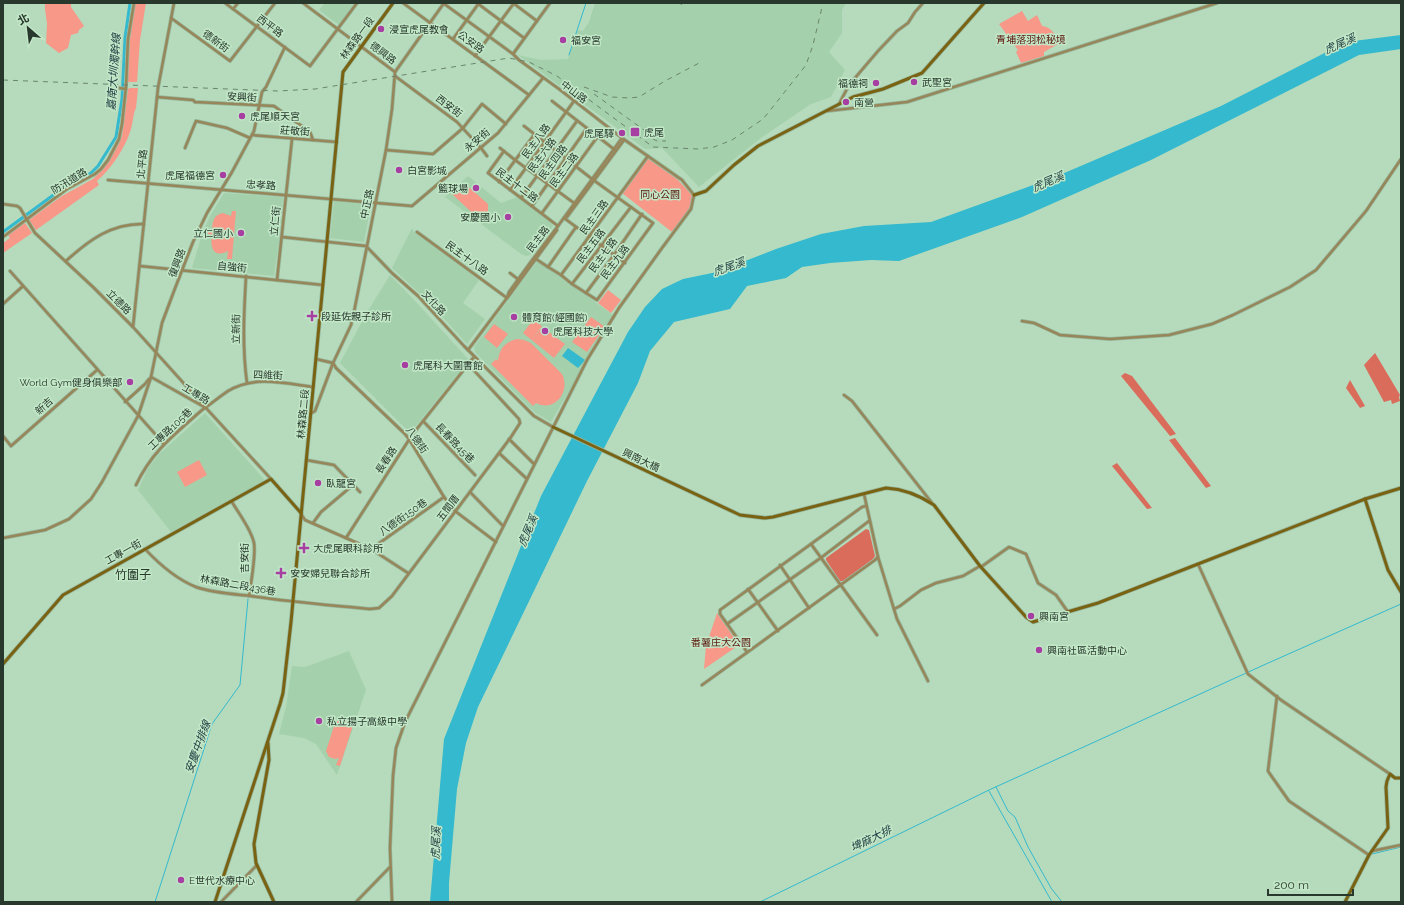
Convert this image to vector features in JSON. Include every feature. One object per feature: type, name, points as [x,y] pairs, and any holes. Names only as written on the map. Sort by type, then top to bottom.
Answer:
[{"type":"street","name":"防汛道路","points":[[3,237],[67,189],[88,179],[100,169],[119,139],[126,89],[128,39],[134,3]]},
{"type":"street","name":"北平路","points":[[133,327],[157,97],[174,3]]},
{"type":"street","name":"西平路","points":[[225,3],[285,47]]},
{"type":"street","points":[[233,9],[238,3]]},
{"type":"street","name":"德新街","points":[[171,18],[230,61],[275,3]]},
{"type":"street","name":"德興路","points":[[303,3],[395,72]]},
{"type":"street","points":[[285,47],[310,66],[357,3]]},
{"type":"street","name":"林森路一段","points":[[342,86],[345,69],[393,3]]},
{"type":"street","name":"公安路","points":[[403,3],[529,95]]},
{"type":"street","points":[[395,72],[444,3]]},
{"type":"street","name":"中山路","points":[[444,3],[623,139],[682,180],[694,195]]},
{"type":"street","points":[[453,39],[479,3],[524,38]]},
{"type":"street","points":[[475,56],[513,3],[537,21]]},
{"type":"street","points":[[513,54],[550,3]]},
{"type":"street","points":[[839,104],[849,85],[873,56],[897,31],[908,23],[923,3]]},
{"type":"street","points":[[392,902],[390,848],[392,783],[396,748],[405,722],[587,360],[600,338],[691,209],[694,195],[706,191],[758,146],[853,96],[883,90],[922,73],[984,3]]},
{"type":"street","points":[[824,112],[842,108],[907,102],[1217,3]]},
{"type":"street","name":"復興路","points":[[3,538],[44,530],[69,519],[91,500],[102,482],[138,416],[151,377],[162,323],[193,242],[251,136],[256,124],[262,92],[266,87],[285,47]]},
{"type":"street","name":"中正路","points":[[310,414],[315,411],[333,363],[351,325],[353,317],[386,150],[392,109],[395,72]]},
{"type":"street","name":"西安街","points":[[395,76],[464,128],[487,156]]},
{"type":"street","name":"永安街","points":[[412,206],[498,133],[543,78]]},
{"type":"street","name":"林森路二段","points":[[215,902],[283,693],[342,86]]},
{"type":"street","points":[[119,88],[126,89]]},
{"type":"street","name":"安興街","points":[[157,97],[193,100],[195,102],[274,106],[310,132],[312,140]]},
{"type":"street","points":[[552,101],[615,150]]},
{"type":"street","name":"民主八路","points":[[510,190],[574,101]]},
{"type":"street","points":[[386,150],[433,154],[464,128],[482,104],[506,124]]},
{"type":"street","name":"莊敬街","points":[[185,148],[196,121],[251,136],[337,142]]},
{"type":"street","name":"民主六路","points":[[521,198],[577,121]]},
{"type":"street","points":[[524,126],[617,198],[642,214]]},
{"type":"street","name":"民主四路","points":[[532,206],[587,128]]},
{"type":"street","points":[[499,182],[534,135]]},
{"type":"street","name":"民主二路","points":[[542,214],[598,136]]},
{"type":"street","name":"立仁街","points":[[277,280],[292,139]]},
{"type":"street","name":"民主路","points":[[468,350],[507,298],[509,292],[558,226],[565,219],[574,203],[623,139]]},
{"type":"street","points":[[500,148],[574,203]]},
{"type":"street","name":"民主十二路","points":[[504,151],[488,173],[558,226]]},
{"type":"street","name":"民主三路","points":[[561,275],[648,156]]},
{"type":"street","points":[[1022,321],[1034,323],[1060,335],[1110,339],[1169,335],[1212,324],[1290,287],[1316,270],[1366,211],[1401,159]]},
{"type":"street","name":"忠孝路","points":[[108,180],[412,206]]},
{"type":"street","points":[[586,293],[535,258],[593,180]]},
{"type":"street","name":"立德路","points":[[3,204],[17,206],[20,208],[35,232],[133,327],[206,408]]},
{"type":"street","name":"民主五路","points":[[572,284],[631,207]]},
{"type":"street","name":"民主九路","points":[[586,293],[597,300],[625,264],[653,223],[642,214]]},
{"type":"street","name":"民主七路","points":[[586,293],[642,214]]},
{"type":"street","points":[[565,219],[625,264]]},
{"type":"street","points":[[66,261],[92,239],[106,231],[123,225],[144,224]]},
{"type":"street","points":[[548,267],[576,227]]},
{"type":"street","name":"民主十八路","points":[[417,232],[507,298]]},
{"type":"street","points":[[282,237],[366,246]]},
{"type":"street","name":"文化路","points":[[366,246],[392,273],[418,296],[474,357],[534,416],[553,427]]},
{"type":"street","name":"自強街","points":[[140,266],[323,284]]},
{"type":"street","points":[[10,271],[125,402],[164,444]]},
{"type":"street","points":[[510,273],[519,280]]},
{"type":"street","name":"立新街","points":[[246,276],[243,327],[247,382]]},
{"type":"street","points":[[3,304],[23,286]]},
{"type":"street","name":"長春路","points":[[346,538],[409,439],[474,357]]},
{"type":"street","points":[[316,359],[333,363]]},
{"type":"street","name":"八德街","points":[[333,363],[336,368],[409,439],[444,497],[455,511],[496,542]]},
{"type":"street","points":[[468,364],[520,423],[499,453],[527,479]]},
{"type":"street","name":"新吉","points":[[3,436],[12,446],[97,370]]},
{"type":"street","points":[[125,402],[151,377]]},
{"type":"street","name":"工專路","points":[[151,377],[206,408],[271,479],[301,513],[305,520],[370,549],[408,573]]},
{"type":"street","name":"四維街","points":[[206,408],[228,391],[247,382],[271,381],[313,386]]},
{"type":"street","points":[[844,395],[852,401],[981,566],[1031,621],[1098,603],[1365,499],[1401,488]]},
{"type":"street","name":"工專路105巷","points":[[136,485],[146,466],[156,452],[206,408]]},
{"type":"street","name":"長春路45巷","points":[[423,421],[475,475]]},
{"type":"street","name":"興南大橋","points":[[553,427],[740,515],[765,518],[886,488],[898,489],[924,499],[934,505]]},
{"type":"street","points":[[509,440],[534,464]]},
{"type":"street","name":"五間厝","points":[[292,602],[375,609],[379,608],[389,599],[499,453]]},
{"type":"street","points":[[306,460],[334,464],[360,492]]},
{"type":"street","name":"工專一街","points":[[3,664],[63,595],[271,479]]},
{"type":"street","points":[[313,523],[321,512],[353,485]]},
{"type":"street","points":[[470,492],[504,526]]},
{"type":"street","points":[[864,494],[878,557],[897,619],[928,681]]},
{"type":"street","name":"八德街150巷","points":[[370,549],[444,497]]},
{"type":"street","points":[[1365,499],[1388,570],[1401,592]]},
{"type":"street","name":"吉安街","points":[[232,502],[254,544],[249,596]]},
{"type":"street","points":[[747,652],[720,614],[720,610],[780,565],[862,507],[866,506]]},
{"type":"street","points":[[727,624],[822,557],[869,521]]},
{"type":"street","points":[[811,544],[822,557],[877,635]]},
{"type":"street","points":[[894,609],[921,590],[936,583],[963,576],[1009,547],[1026,554],[1038,583],[1056,595],[1068,612]]},
{"type":"street","name":"林森路二段436巷","points":[[145,549],[169,572],[197,587],[292,602]]},
{"type":"street","points":[[702,685],[878,557]]},
{"type":"street","points":[[1198,564],[1247,673],[1277,696],[1395,778],[1401,778]]},
{"type":"street","points":[[780,565],[809,608]]},
{"type":"street","points":[[748,589],[778,631]]},
{"type":"street","points":[[1277,696],[1268,771],[1289,801],[1370,853],[1401,845]]},
{"type":"street","points":[[268,742],[269,760],[254,844],[257,865],[274,902]]},
{"type":"street","points":[[1345,902],[1370,853],[1388,828],[1386,787],[1390,774]]},
{"type":"street","points":[[221,902],[257,865]]},
{"type":"street","points":[[356,902],[390,867]]},
{"type":"shaded area","points":[[325,3],[354,3],[339,25],[319,10]]},
{"type":"shaded area","points":[[595,3],[846,3],[842,10],[842,33],[829,52],[845,70],[831,97],[811,104],[761,138],[699,187],[662,148],[645,149],[518,55],[541,60],[568,59],[578,30],[583,31],[589,22]]},
{"type":"shaded area","name":"安慶國小","points":[[468,176],[501,203],[517,197],[547,218],[553,226],[530,255],[526,256],[521,254],[445,197]]},
{"type":"shaded area","name":"立仁國小","points":[[224,193],[283,197],[274,276],[192,268],[203,231]]},
{"type":"shaded area","points":[[334,201],[371,205],[364,242],[330,238]]},
{"type":"shaded area","points":[[412,228],[414,232],[479,280],[463,303],[485,319],[467,344],[429,302],[392,268]]},
{"type":"shaded area","name":"虎尾科技大學","points":[[538,260],[613,315],[551,422],[537,414],[529,407],[475,352],[474,347]]},
{"type":"shaded area","points":[[390,275],[469,360],[410,433],[340,363],[366,314]]},
{"type":"shaded area","points":[[1375,353],[1400,395],[1400,401],[1392,404],[1391,400],[1384,402],[1364,365]]},
{"type":"shaded area","points":[[1125,373],[1132,376],[1176,434],[1170,436],[1121,376]]},
{"type":"shaded area","points":[[1350,380],[1365,406],[1360,408],[1346,388]]},
{"type":"shaded area","points":[[205,413],[264,479],[263,481],[171,532],[138,490],[147,470],[159,454]]},
{"type":"shaded area","points":[[1175,438],[1211,486],[1206,488],[1169,440]]},
{"type":"shaded area","points":[[1117,463],[1152,508],[1147,509],[1112,466]]},
{"type":"shaded area","points":[[866,529],[869,530],[875,556],[843,581],[840,581],[826,558]]},
{"type":"shaded area","name":"私立揚子高級中學","points":[[349,651],[366,690],[337,775],[316,744],[304,738],[279,734],[286,707],[292,666],[305,667]]},
{"type":"green space","points":[[45,3],[71,3],[71,7],[84,26],[78,33],[71,35],[68,48],[59,53],[46,43],[47,24]]},
{"type":"green space","points":[[135,3],[146,3],[140,40],[137,82],[127,82],[130,39]]},
{"type":"green space","name":"青埔落羽松秘境","points":[[1022,11],[1028,21],[1037,15],[1042,26],[1051,30],[1060,43],[1044,52],[1044,56],[1021,63],[1016,52],[1018,50],[999,24]]},
{"type":"green space","points":[[138,88],[136,108],[131,129],[125,145],[107,171],[97,181],[99,185],[36,230],[29,220],[62,196],[93,179],[103,169],[122,136],[128,89]]},
{"type":"green space","name":"同心公園","points":[[647,158],[677,179],[692,195],[690,208],[672,232],[622,193]]},
{"type":"green space","points":[[464,186],[470,188],[488,204],[488,212],[481,217],[483,218],[481,221],[452,194],[454,192],[457,195],[458,190]]},
{"type":"green space","points":[[232,211],[236,211],[232,259],[227,259],[228,251],[219,254],[216,253],[212,247],[212,235],[208,234],[208,230],[212,230],[213,221],[217,215],[223,213],[231,216]]},
{"type":"green space","points":[[25,223],[32,233],[3,253],[3,243],[10,238],[8,235]]},
{"type":"green space","points":[[608,290],[621,300],[611,313],[598,303]]},
{"type":"green space","points":[[591,317],[605,327],[587,352],[572,342]]},
{"type":"green space","points":[[533,320],[542,326],[532,339],[542,327],[565,344],[554,358],[523,333]]},
{"type":"green space","points":[[494,324],[508,334],[497,348],[484,337]]},
{"type":"green space","points":[[517,339],[531,343],[562,374],[564,381],[563,393],[560,399],[555,403],[543,405],[536,403],[533,406],[491,364],[496,359],[498,361],[501,350],[506,344]]},
{"type":"green space","points":[[199,460],[207,475],[185,487],[177,472]]},
{"type":"green space","name":"番薯庄大公園","points":[[717,613],[739,645],[704,669],[706,646]]},
{"type":"green space","points":[[341,719],[347,719],[351,723],[353,719],[355,719],[340,766],[336,765],[339,758],[335,759],[329,757],[326,751],[335,723]]},
{"type":"water","name":"虎尾溪","points":[[1401,35],[1401,49],[1359,55],[1151,160],[1022,217],[899,261],[871,260],[802,267],[786,278],[747,286],[730,309],[674,322],[650,351],[638,383],[587,481],[478,707],[466,743],[457,789],[449,883],[449,902],[430,902],[444,739],[541,496],[628,332],[645,307],[662,289],[683,279],[717,272],[776,249],[821,234],[864,226],[931,222],[1055,177],[1221,106],[1346,42]]},
{"type":"water","points":[[568,348],[585,360],[578,368],[562,356]]},
{"type":"waterway","name":"嘉南大圳濁幹線","points":[[3,232],[67,185],[91,173],[98,166],[116,137],[122,99],[125,38],[130,3]]},
{"type":"waterway","name":"安慶中排線","points":[[569,55],[586,3]]},
{"type":"waterway","name":"安慶中排線","points":[[155,902],[212,724],[240,685],[248,599]]},
{"type":"waterway","name":"埤麻大排","points":[[760,902],[989,790],[1401,604]]},
{"type":"waterway","points":[[996,787],[1008,811],[1015,817],[1028,847],[1051,888],[1062,902]]},
{"type":"waterway","points":[[989,791],[1052,902]]},
{"type":"waterway","points":[[1372,854],[1401,847]]},
{"type":"railway","points":[[3,80],[278,91],[315,89],[509,58],[529,62],[557,76],[653,147],[698,149],[714,147],[732,140],[763,119],[806,65],[813,45],[823,3]]},
{"type":"railway","points":[[584,87],[612,97],[639,97],[701,62]]},
{"type":"railway","points":[[594,94],[651,135]]},
{"type":"railway","points":[[644,134],[657,141],[666,141]]},
{"type":"place","name":"浸宣虎尾教會","points":[[381,29]]},
{"type":"place","name":"福安宮","points":[[563,40]]},
{"type":"place","name":"武聖宮","points":[[914,82]]},
{"type":"place","name":"福德祠","points":[[876,83]]},
{"type":"place","name":"南營","points":[[846,102]]},
{"type":"place","name":"虎尾順天宮","points":[[242,116]]},
{"type":"place","name":"虎尾","points":[[635,132]]},
{"type":"place","name":"虎尾驛","points":[[622,133]]},
{"type":"place","name":"白宮影城","points":[[399,170]]},
{"type":"place","name":"虎尾福德宮","points":[[223,175]]},
{"type":"place","name":"籃球場","points":[[476,188]]},
{"type":"place","name":"安慶國小","points":[[508,217]]},
{"type":"place","name":"立仁國小","points":[[241,233]]},
{"type":"place","name":"段延佐親子診所","points":[[312,316]]},
{"type":"place","name":"體育館(經國館)","points":[[514,317]]},
{"type":"place","name":"虎尾科技大學","points":[[545,331]]},
{"type":"place","name":"虎尾科大圖書館","points":[[405,365]]},
{"type":"place","name":"World Gym健身俱樂部","points":[[130,382]]},
{"type":"place","name":"臥龍宮","points":[[318,483]]},
{"type":"place","name":"大虎尾眼科診所","points":[[304,548]]},
{"type":"place","name":"安安婦兒聯合診所","points":[[281,573]]},
{"type":"place","name":"興南宮","points":[[1031,616]]},
{"type":"place","name":"興南社區活動中心","points":[[1039,650]]},
{"type":"place","name":"私立揚子高級中學","points":[[319,721]]},
{"type":"place","name":"E世代水療中心","points":[[181,880]]},
{"type":"district","name":"竹圍子","points":[[133,575]]}]
